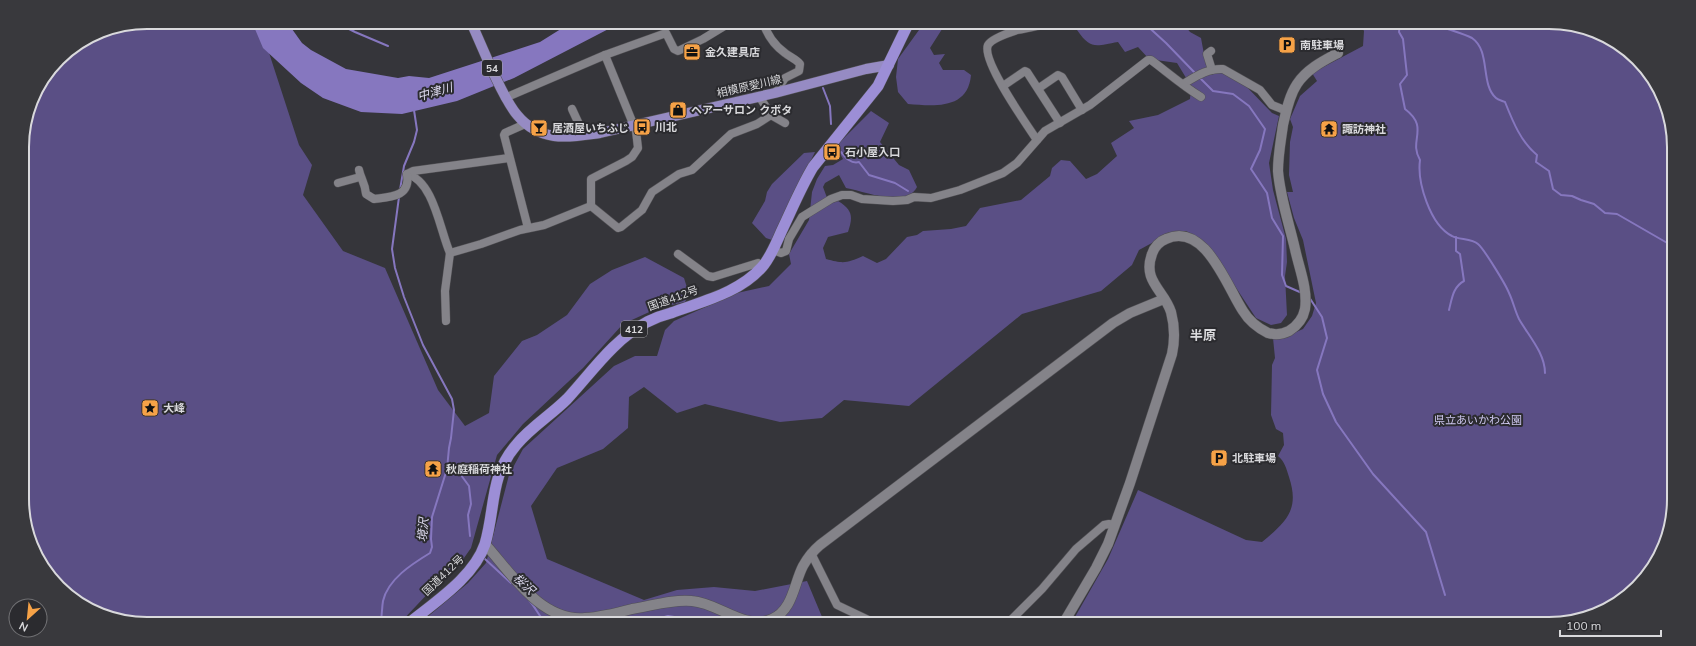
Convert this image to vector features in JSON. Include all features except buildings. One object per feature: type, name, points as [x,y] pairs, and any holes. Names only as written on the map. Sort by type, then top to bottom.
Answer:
[{"type":"highway","name":"国道412号","points":[[417,617],[457,584],[473,567],[485,544],[497,478],[504,461],[518,443],[566,400],[611,349],[628,333],[649,321],[726,293],[746,282],[762,267],[773,250],[813,167],[869,99],[881,81],[906,29]]},
{"type":"main road","name":"相模原愛川線","points":[[474,29],[505,98],[515,114],[525,124],[542,133],[554,136],[574,137],[584,135],[775,93],[866,69],[889,65]]},
{"type":"street","points":[[505,98],[605,55],[666,33],[674,49],[678,51],[719,29]]},
{"type":"street","points":[[766,29],[771,40],[783,52],[798,61],[800,64],[799,71],[785,78],[775,93]]},
{"type":"street","points":[[1022,29],[1001,36],[988,44],[987,47],[991,63],[1003,86],[1037,140]]},
{"type":"street","points":[[1211,51],[1207,54],[1212,70]]},
{"type":"street","points":[[1067,617],[1096,568],[1115,526],[1172,354],[1175,336],[1170,310],[1152,281],[1149,270],[1153,250],[1166,238],[1176,236],[1187,236],[1202,245],[1208,252],[1243,312],[1253,324],[1271,334],[1287,332],[1300,321],[1305,311],[1305,295],[1279,177],[1279,151],[1287,111],[1297,84],[1312,68],[1338,53]]},
{"type":"street","points":[[590,206],[591,179],[626,161],[635,152],[638,140],[636,131],[605,55]]},
{"type":"street","points":[[773,250],[781,253],[786,251],[789,239],[802,217],[831,199],[842,195],[851,195],[862,199],[892,201],[906,200],[914,197],[931,198],[991,179],[1011,168],[1046,131],[1082,110],[1148,60],[1151,60],[1188,89],[1201,97]]},
{"type":"street","points":[[1183,84],[1216,68],[1227,70],[1260,90],[1272,105],[1287,111]]},
{"type":"street","points":[[1003,86],[1025,71],[1027,72],[1039,88],[1060,123]]},
{"type":"street","points":[[1039,88],[1058,75],[1062,77],[1082,110]]},
{"type":"street","points":[[759,96],[771,115],[785,123]]},
{"type":"street","points":[[572,109],[584,135]]},
{"type":"street","points":[[590,206],[618,228],[625,225],[642,210],[652,192],[679,174],[692,170],[731,134],[757,124],[771,115]]},
{"type":"street","points":[[525,124],[505,133],[504,135],[528,228]]},
{"type":"street","points":[[407,174],[413,171],[509,158]]},
{"type":"street","points":[[340,180],[359,173],[364,182],[367,196],[374,199],[398,195],[404,190],[407,174]]},
{"type":"street","points":[[407,174],[413,176],[430,195],[450,253],[445,291],[446,321]]},
{"type":"street","points":[[450,253],[528,228],[544,225],[590,206]]},
{"type":"street","points":[[678,254],[708,276],[713,277],[758,263],[762,267]]},
{"type":"street","points":[[776,617],[787,605],[803,566],[811,553],[1106,327],[1130,313],[1164,299]]},
{"type":"street","points":[[1014,617],[1042,589],[1076,549],[1104,525],[1109,524],[1115,526]]},
{"type":"street","points":[[485,544],[525,590],[546,609],[556,614],[577,617]]},
{"type":"street","points":[[811,553],[838,605],[863,617]]},
{"type":"street","points":[[589,617],[671,602],[692,601],[706,604],[738,617]]},
{"type":"green space","points":[[139,29],[261,29],[299,145],[312,165],[303,195],[343,251],[385,268],[438,390],[465,426],[489,413],[494,376],[522,341],[537,335],[567,315],[590,284],[612,270],[645,257],[684,278],[689,294],[685,302],[658,308],[623,324],[583,368],[523,424],[497,455],[471,548],[459,565],[445,579],[434,587],[406,617],[139,617],[109,611],[81,597],[58,577],[49,565],[35,537],[29,507],[29,139],[33,116],[41,95],[53,75],[63,63],[75,53],[95,41],[109,35]]},
{"type":"green space","points":[[942,29],[930,48],[934,55],[945,54],[939,63],[943,70],[964,70],[971,75],[964,95],[957,100],[939,105],[908,104],[898,92],[896,77],[898,59],[919,30]]},
{"type":"green space","points":[[1188,29],[1201,38],[1206,65],[1214,74],[1222,71],[1243,83],[1272,113],[1279,116],[1269,163],[1273,190],[1286,239],[1287,262],[1285,276],[1287,315],[1281,323],[1271,325],[1256,318],[1213,253],[1202,240],[1186,231],[1172,232],[1139,250],[1132,265],[1101,291],[1022,314],[909,406],[844,400],[822,418],[780,422],[705,404],[677,413],[644,387],[629,397],[628,428],[603,449],[557,468],[531,506],[547,559],[644,600],[677,590],[714,587],[755,591],[807,581],[822,617],[427,617],[468,583],[486,563],[509,475],[523,449],[614,366],[635,356],[657,356],[665,330],[674,321],[737,293],[769,286],[791,264],[789,254],[809,220],[812,192],[817,179],[825,166],[833,165],[843,159],[837,149],[839,143],[871,111],[889,123],[880,142],[899,165],[909,170],[917,187],[912,193],[904,197],[894,198],[873,195],[846,188],[839,175],[825,183],[823,187],[829,203],[838,201],[843,204],[849,211],[851,218],[848,232],[828,237],[823,248],[826,259],[837,262],[845,262],[863,256],[877,263],[886,259],[907,237],[917,235],[923,231],[951,229],[966,226],[980,208],[1021,200],[1050,176],[1052,168],[1061,160],[1070,161],[1086,179],[1097,174],[1117,156],[1111,143],[1134,128],[1129,121],[1158,115],[1190,99],[1191,86],[1177,63],[1149,59],[1138,47],[1125,52],[1118,42],[1099,45],[1090,44],[1077,30]]},
{"type":"green space","name":"県立あいかわ公園","points":[[1363,29],[1549,29],[1572,31],[1601,41],[1627,58],[1638,69],[1655,95],[1663,116],[1667,147],[1667,499],[1663,530],[1655,551],[1638,577],[1621,593],[1601,605],[1587,611],[1557,617],[1075,617],[1108,559],[1138,490],[1246,540],[1262,542],[1278,528],[1289,514],[1292,507],[1292,488],[1285,465],[1278,456],[1284,445],[1283,433],[1276,429],[1271,415],[1272,365],[1275,358],[1273,338],[1287,336],[1303,329],[1312,316],[1316,303],[1303,240],[1294,218],[1287,192],[1293,192],[1289,175],[1290,142],[1293,127],[1290,119],[1300,96],[1317,81],[1312,73],[1363,46]]},
{"type":"green space","points":[[815,152],[772,240],[766,238],[752,223],[765,201],[767,192],[772,184],[804,153]]},
{"type":"water","name":"中津川","points":[[255,29],[292,29],[302,43],[311,50],[346,69],[398,78],[409,76],[429,78],[540,42],[561,29],[608,29],[514,78],[457,101],[402,114],[361,112],[323,98],[301,83],[263,48]]},
{"type":"waterway","points":[[349,29],[388,46]]},
{"type":"waterway","points":[[1151,29],[1195,73]]},
{"type":"waterway","points":[[1399,29],[1399,32],[1403,39],[1407,75],[1400,84],[1405,109],[1412,116],[1418,128],[1416,146],[1420,160],[1421,180],[1423,191],[1431,213],[1437,223],[1452,236],[1475,242],[1481,247],[1495,267],[1507,289],[1519,319],[1539,351],[1545,373]]},
{"type":"waterway","points":[[1448,29],[1472,38],[1478,44],[1482,51],[1486,76],[1491,92],[1497,99],[1505,102],[1514,124],[1522,138],[1537,155],[1536,162],[1549,171],[1553,189],[1561,195],[1572,196],[1594,204],[1605,213],[1617,214],[1667,243]]},
{"type":"waterway","points":[[1200,78],[1213,91],[1233,94],[1249,106],[1265,129],[1260,150],[1251,169],[1267,193],[1272,218],[1283,236],[1282,275],[1286,286],[1302,293]]},
{"type":"waterway","points":[[823,88],[830,106],[831,124]]},
{"type":"waterway","points":[[400,190],[404,166],[414,142],[417,130],[414,110]]},
{"type":"waterway","points":[[841,152],[851,161],[859,162],[869,175],[895,183],[908,191]]},
{"type":"waterway","name":"境沢","points":[[381,617],[383,601],[395,579],[409,567],[430,553],[432,547],[432,517],[447,469],[454,410],[452,399],[423,345],[404,297],[395,268],[392,249],[399,197]]},
{"type":"waterway","points":[[1449,310],[1452,297],[1457,286],[1464,281],[1460,254],[1456,251],[1456,237]]},
{"type":"waterway","points":[[1309,297],[1322,317],[1327,338],[1317,370],[1323,394],[1336,422],[1373,474],[1426,532],[1445,595]]},
{"type":"waterway","name":"桜沢","points":[[447,465],[458,471],[469,486],[471,504],[468,515],[470,536]]},
{"type":"waterway","name":"桜沢","points":[[485,559],[511,583]]},
{"type":"waterway","name":"桜沢","points":[[529,600],[541,617]]},
{"type":"waterway","name":"桜沢","points":[[664,617],[674,617]]},
{"type":"place","name":"南駐車場","points":[[1287,45]]},
{"type":"place","name":"金久建具店","points":[[692,52]]},
{"type":"place","name":"ヘアーサロン クボタ","points":[[678,110]]},
{"type":"place","name":"川北","points":[[642,127]]},
{"type":"place","name":"居酒屋いちふじ","points":[[539,128]]},
{"type":"place","name":"諏訪神社","points":[[1329,129]]},
{"type":"place","name":"石小屋入口","points":[[832,152]]},
{"type":"place","name":"大峰","points":[[150,408]]},
{"type":"place","name":"北駐車場","points":[[1219,458]]},
{"type":"place","name":"秋庭稲荷神社","points":[[433,469]]},
{"type":"district","name":"半原","points":[[1203,335]]}]
